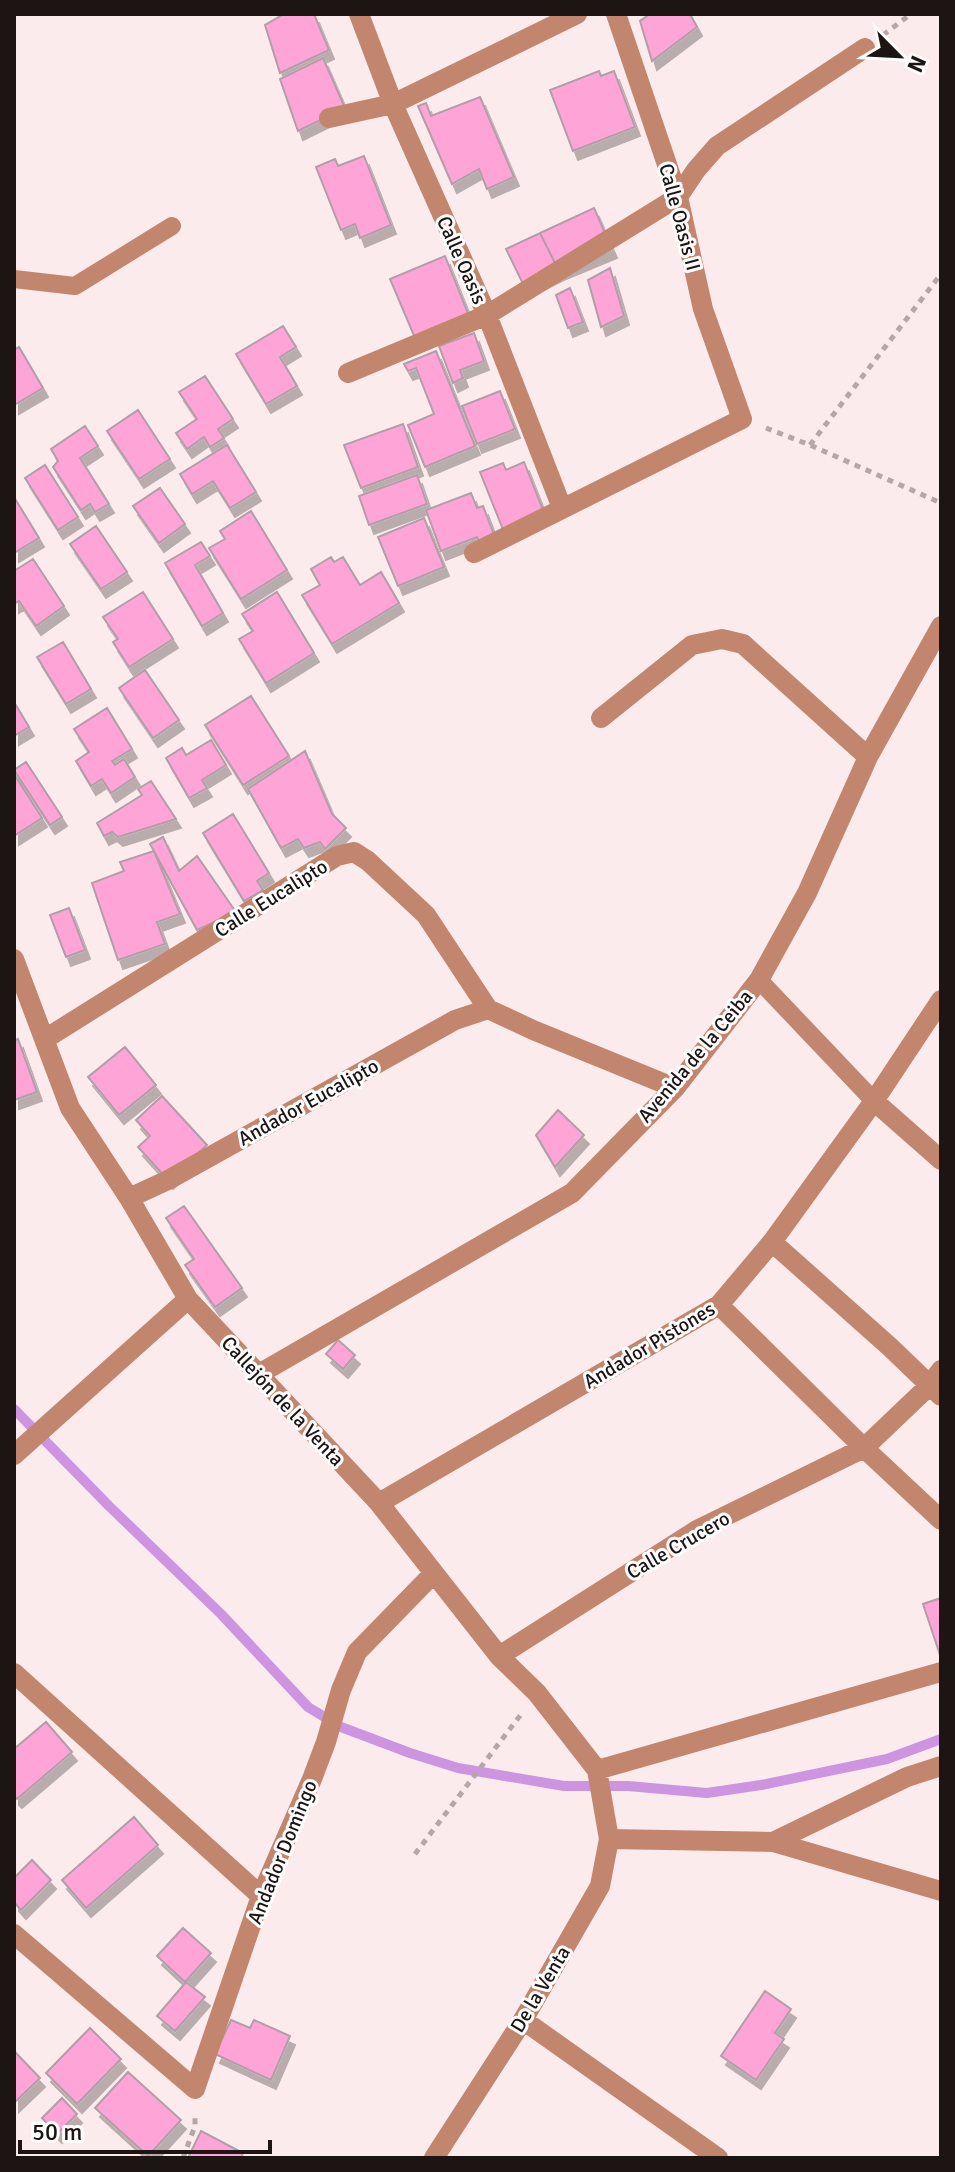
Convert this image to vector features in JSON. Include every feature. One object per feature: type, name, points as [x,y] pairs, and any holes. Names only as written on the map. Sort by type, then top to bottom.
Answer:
[{"type":"street","name":"Calle Oasis","points":[[359,14],[393,104],[487,315],[562,508]]},
{"type":"street","points":[[329,118],[393,104],[577,14]]},
{"type":"street","name":"Calle Oasis II","points":[[616,14],[678,197],[703,309],[742,419]]},
{"type":"street","points":[[348,373],[487,315],[678,197],[717,146],[865,48]]},
{"type":"street","points":[[474,553],[742,419]]},
{"type":"street","name":"Avenida de la Ceiba","points":[[259,1374],[572,1193],[675,1088],[759,980],[807,893],[868,757],[941,626]]},
{"type":"street","points":[[601,718],[692,645],[722,639],[743,644],[868,757]]},
{"type":"street","name":"Calle Eucalipto","points":[[45,1039],[337,856],[354,852],[368,861],[426,915],[488,1009]]},
{"type":"street","name":"Callejón de la Venta","points":[[14,959],[70,1108],[129,1198],[188,1299],[379,1503],[499,1656],[537,1693],[599,1775],[605,1807]]},
{"type":"street","name":"Andador Pistones","points":[[379,1503],[719,1305],[772,1242],[874,1101],[941,1000]]},
{"type":"street","points":[[488,1009],[675,1088]]},
{"type":"street","name":"Andador Eucalipto","points":[[129,1198],[168,1180],[455,1020],[488,1009]]},
{"type":"street","points":[[874,1101],[941,1160]]},
{"type":"street","points":[[772,1242],[890,1347],[937,1384]]},
{"type":"street","points":[[19,1451],[188,1299]]},
{"type":"street","points":[[719,1305],[941,1520]]},
{"type":"street","name":"Calle Crucero","points":[[499,1656],[697,1530],[864,1448],[937,1384]]},
{"type":"street","name":"Andador Domingo","points":[[195,2089],[261,1896],[312,1779],[357,1652],[433,1574]]},
{"type":"street","points":[[599,1775],[941,1672]]},
{"type":"street","points":[[14,1673],[261,1896]]},
{"type":"street","points":[[773,1842],[907,1777],[941,1766]]},
{"type":"street","name":"De la Venta","points":[[434,2158],[523,2020],[600,1886],[609,1839],[605,1807]]},
{"type":"street","points":[[609,1839],[773,1842],[941,1891]]},
{"type":"street","points":[[14,1934],[195,2089]]},
{"type":"street","points":[[523,2020],[718,2158]]},
{"type":"lane","points":[[14,279],[75,286],[172,226]]},
{"type":"lane","points":[[759,980],[874,1101]]},
{"type":"path","points":[[810,445],[941,274]]},
{"type":"path","points":[[742,419],[810,445],[941,503]]},
{"type":"path","points":[[415,1854],[537,1693]]},
{"type":"path","points":[[183,2158],[195,2126],[195,2089]]},
{"type":"building","points":[[284,14],[314,14],[329,50],[280,73],[265,25]]},
{"type":"building","points":[[650,14],[690,14],[697,27],[652,61],[640,21]]},
{"type":"building","points":[[323,58],[345,108],[298,131],[280,79]]},
{"type":"building","points":[[599,71],[601,76],[614,71],[635,127],[573,151],[550,90]]},
{"type":"building","points":[[480,97],[514,177],[487,189],[479,169],[452,184],[418,106],[426,103],[431,116]]},
{"type":"building","points":[[364,156],[391,225],[360,238],[355,224],[341,230],[316,167],[335,159],[338,166]]},
{"type":"building","points":[[594,208],[612,249],[559,271],[540,233]]},
{"type":"building","points":[[540,233],[559,271],[525,288],[506,249]]},
{"type":"building","points":[[445,256],[469,316],[415,338],[390,279]]},
{"type":"building","points":[[610,268],[624,316],[601,327],[588,280]]},
{"type":"building","points":[[570,288],[583,322],[568,328],[556,295]]},
{"type":"building","points":[[283,326],[296,347],[280,357],[297,386],[266,404],[236,354]]},
{"type":"building","points":[[474,333],[484,361],[460,370],[463,378],[453,383],[439,346]]},
{"type":"building","points":[[19,347],[43,388],[14,405],[14,350]]},
{"type":"building","points":[[436,351],[475,446],[425,467],[408,425],[434,414],[416,368],[408,371],[404,364]]},
{"type":"building","points":[[205,376],[233,419],[218,429],[224,438],[210,447],[204,437],[187,449],[176,433],[197,419],[179,392]]},
{"type":"building","points":[[500,391],[515,429],[477,444],[462,406]]},
{"type":"building","points":[[138,410],[170,459],[139,479],[107,431]]},
{"type":"building","points":[[403,424],[418,467],[361,488],[344,445]]},
{"type":"building","points":[[85,426],[98,446],[80,458],[109,504],[95,512],[90,504],[81,510],[53,467],[58,461],[51,449]]},
{"type":"building","points":[[227,445],[256,492],[230,508],[213,481],[192,494],[180,474]]},
{"type":"building","points":[[524,462],[545,515],[504,532],[480,472],[503,463],[506,470]]},
{"type":"building","points":[[45,465],[78,517],[58,530],[25,478]]},
{"type":"building","points":[[417,475],[427,504],[369,525],[359,496]]},
{"type":"building","points":[[160,488],[185,524],[159,543],[133,506]]},
{"type":"building","points":[[471,493],[477,508],[483,506],[496,540],[481,546],[477,537],[441,551],[426,510]]},
{"type":"building","points":[[14,497],[39,538],[14,553]]},
{"type":"building","points":[[251,511],[287,570],[241,599],[209,548],[225,539],[220,531]]},
{"type":"building","points":[[424,518],[444,567],[398,586],[378,537]]},
{"type":"building","points":[[96,526],[127,572],[101,589],[70,544]]},
{"type":"building","points":[[201,542],[210,556],[195,565],[223,613],[202,626],[165,563]]},
{"type":"building","points":[[331,557],[334,562],[343,557],[360,585],[381,572],[399,603],[332,644],[302,595],[320,585],[311,569]]},
{"type":"building","points":[[33,559],[64,606],[36,626],[19,601],[14,604],[14,571]]},
{"type":"building","points":[[143,592],[173,639],[129,667],[113,642],[118,639],[103,617]]},
{"type":"building","points":[[277,592],[314,653],[266,683],[239,639],[253,631],[242,614]]},
{"type":"building","points":[[63,642],[91,689],[66,704],[37,657]]},
{"type":"building","points":[[145,670],[179,720],[153,738],[119,688]]},
{"type":"building","points":[[251,696],[289,756],[243,785],[205,725]]},
{"type":"building","points":[[14,702],[29,727],[14,736]]},
{"type":"building","points":[[107,708],[132,749],[112,761],[115,765],[124,759],[135,777],[111,793],[102,779],[91,786],[76,761],[89,752],[74,729]]},
{"type":"building","points":[[211,740],[226,765],[202,780],[207,788],[189,798],[166,758],[182,748],[186,755]]},
{"type":"building","points":[[305,751],[332,814],[346,828],[325,849],[320,842],[304,848],[298,839],[281,848],[248,789]]},
{"type":"building","points":[[26,762],[62,817],[50,825],[14,770]]},
{"type":"building","points":[[14,774],[42,818],[14,836]]},
{"type":"building","points":[[151,781],[176,819],[118,837],[112,832],[104,836],[97,823],[142,795],[138,789]]},
{"type":"building","points":[[233,814],[269,873],[257,881],[263,890],[244,901],[203,833]]},
{"type":"building","points":[[163,837],[179,871],[197,856],[236,912],[197,930],[150,844]]},
{"type":"building","points":[[154,851],[180,914],[157,922],[165,944],[118,960],[92,883],[124,871],[120,862]]},
{"type":"building","points":[[69,908],[85,950],[66,957],[50,915]]},
{"type":"building","points":[[18,1039],[37,1092],[14,1100],[14,1041]]},
{"type":"building","points":[[125,1047],[156,1085],[119,1115],[88,1077]]},
{"type":"building","points":[[162,1096],[207,1145],[168,1180],[138,1147],[150,1136],[136,1120]]},
{"type":"building","points":[[558,1110],[584,1135],[555,1167],[536,1135]]},
{"type":"building","points":[[184,1206],[242,1288],[215,1307],[185,1265],[194,1259],[166,1218]]},
{"type":"building","points":[[338,1340],[355,1355],[343,1369],[326,1354]]},
{"type":"building","points":[[941,1598],[941,1655],[940,1655],[923,1604]]},
{"type":"building","points":[[46,1722],[72,1752],[17,1799],[14,1796],[14,1749]]},
{"type":"building","points":[[134,1817],[158,1845],[86,1908],[62,1880]]},
{"type":"building","points":[[32,1860],[51,1880],[21,1910],[14,1902],[14,1878]]},
{"type":"building","points":[[183,1928],[211,1953],[185,1982],[157,1956]]},
{"type":"building","points":[[186,1982],[205,1997],[175,2031],[157,2016]]},
{"type":"building","points":[[765,1991],[791,2009],[775,2033],[784,2039],[756,2080],[721,2056]]},
{"type":"building","points":[[231,2020],[250,2028],[254,2020],[290,2036],[271,2080],[215,2054]]},
{"type":"building","points":[[90,2028],[121,2059],[77,2104],[46,2073]]},
{"type":"building","points":[[14,2051],[40,2078],[14,2103]]},
{"type":"building","points":[[128,2072],[181,2120],[148,2156],[95,2108]]},
{"type":"building","points":[[62,2098],[77,2114],[57,2134],[42,2118]]},
{"type":"building","points":[[201,2131],[243,2153],[241,2158],[188,2158]]},
{"type":"waterway","points":[[14,1409],[221,1614],[308,1707],[341,1727],[410,1753],[458,1768],[564,1786],[628,1786],[707,1793],[887,1759],[941,1739]]}]
